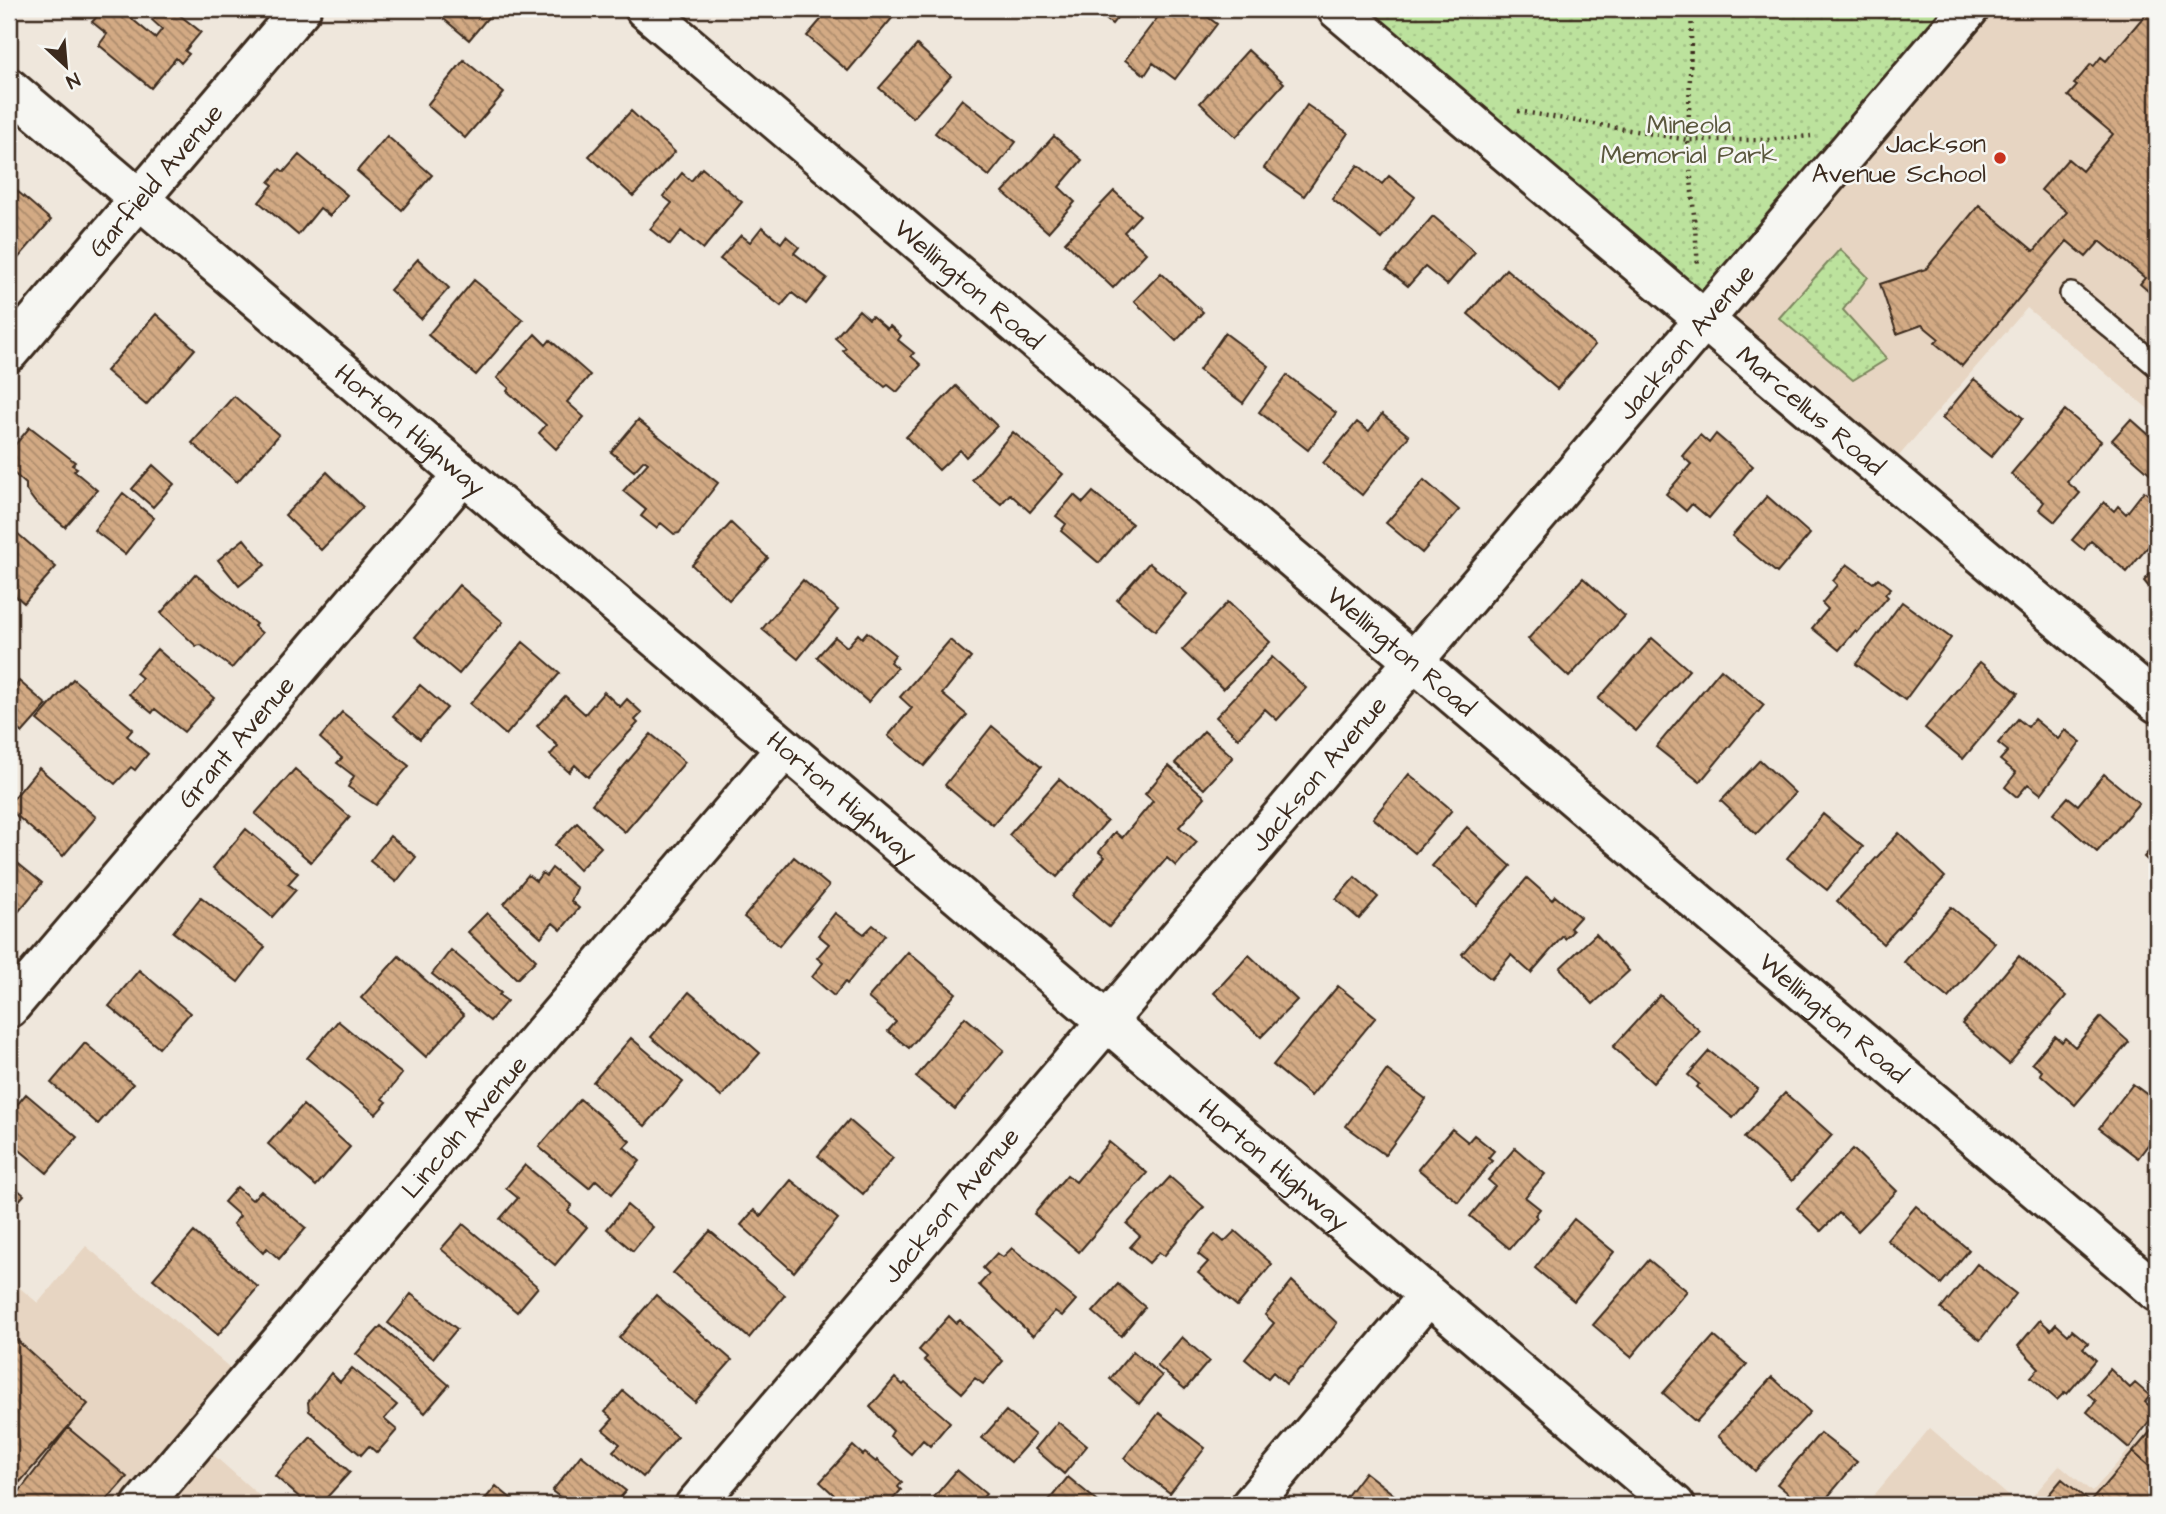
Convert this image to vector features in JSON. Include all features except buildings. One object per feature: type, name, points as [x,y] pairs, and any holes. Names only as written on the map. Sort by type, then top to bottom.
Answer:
[{"type":"street","name":"Garfield Avenue","points":[[9,352],[301,9]]},
{"type":"street","name":"Wellington Road","points":[[645,9],[2157,1293]]},
{"type":"street","name":"Marcellus Road","points":[[1337,9],[2157,704]]},
{"type":"street","name":"Jackson Avenue","points":[[695,1505],[1969,9]]},
{"type":"street","name":"Horton Highway","points":[[9,88],[1675,1505]]},
{"type":"street","name":"Grant Avenue","points":[[9,1008],[463,475]]},
{"type":"street","name":"Lincoln Avenue","points":[[142,1505],[785,748]]},
{"type":"street","points":[[1251,1505],[1428,1296]]},
{"type":"lane","points":[[2071,294],[2157,366]]},
{"type":"path","points":[[1692,9],[1688,140],[1703,321]]},
{"type":"path","points":[[1509,110],[1688,140],[1767,140],[1865,132]]},
{"type":"shaded area","name":"Jackson Avenue School","points":[[1969,9],[2157,9],[2157,416],[2027,308],[1885,472],[1703,321]]},
{"type":"shaded area","points":[[86,1246],[242,1378],[193,1437],[270,1505],[9,1505],[9,1279],[38,1303]]},
{"type":"shaded area","points":[[2157,1418],[2157,1505],[2025,1505],[2060,1465],[2092,1492]]},
{"type":"shaded area","points":[[1930,1428],[2019,1505],[1866,1505]]},
{"type":"green space","name":"Mineola Memorial Park","points":[[1337,9],[1969,9],[1703,321]]},
{"type":"green space","points":[[1840,249],[1868,277],[1843,310],[1887,359],[1853,380],[1779,318]]},
{"type":"place","name":"Jackson Avenue School","points":[[2000,158]]}]
